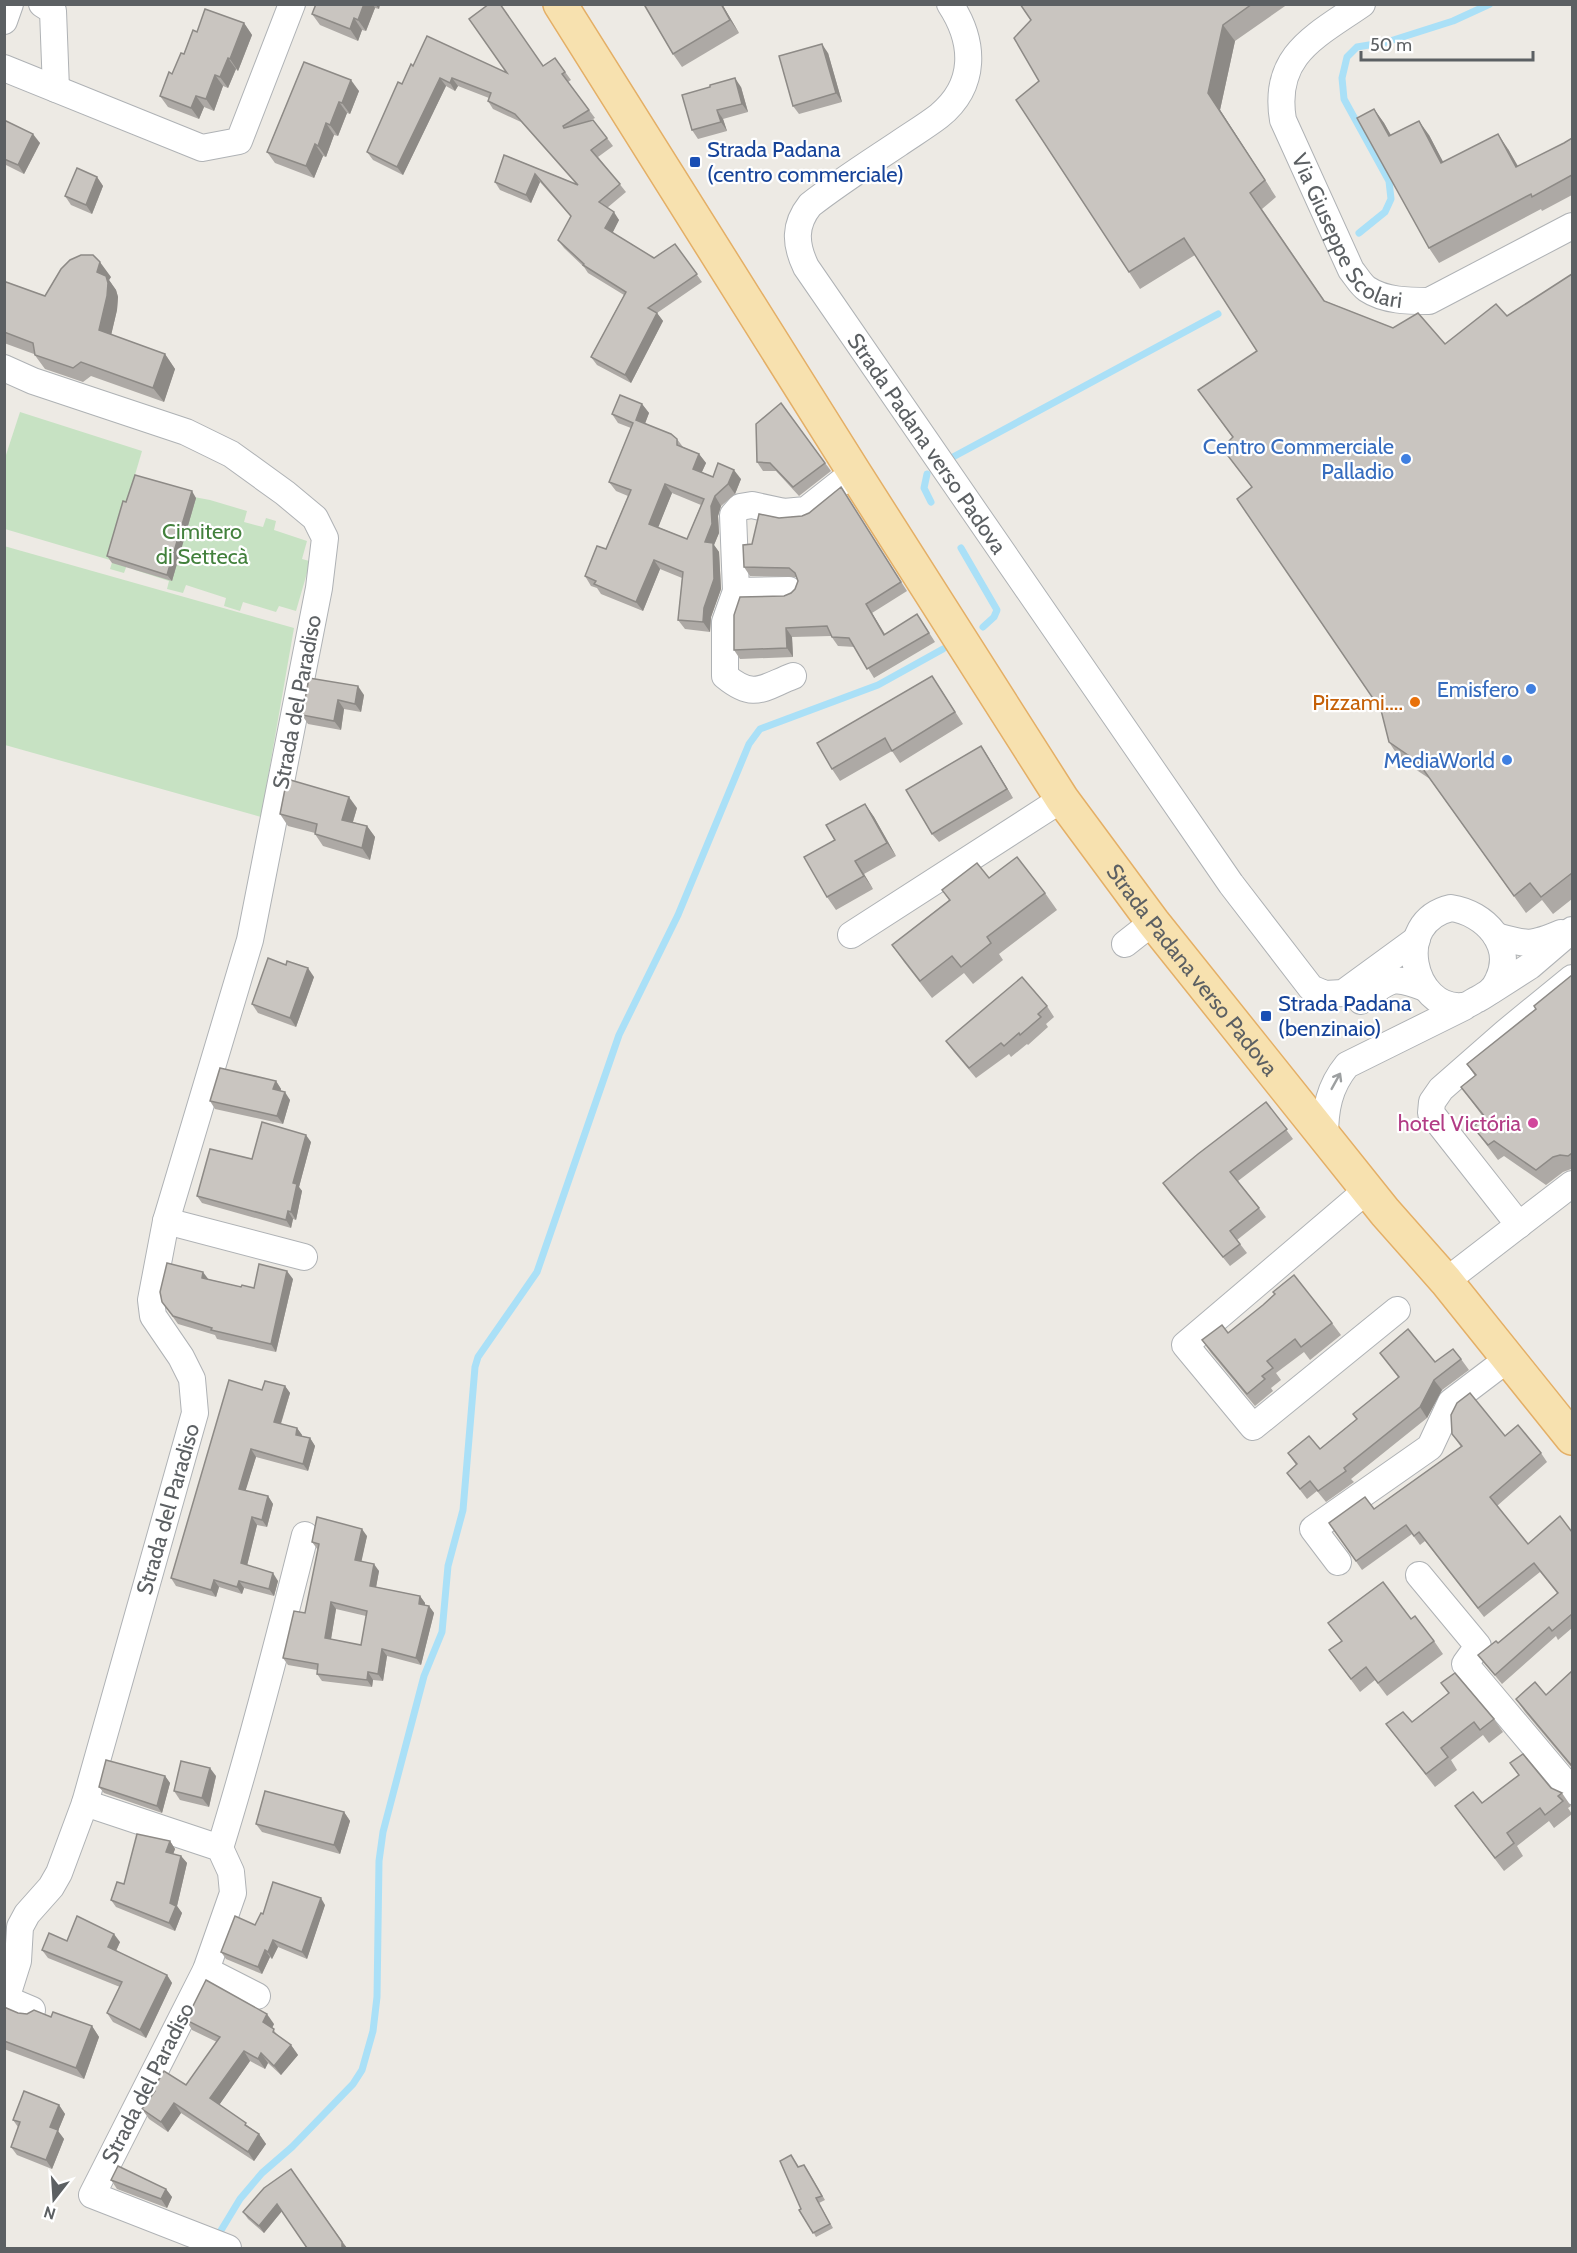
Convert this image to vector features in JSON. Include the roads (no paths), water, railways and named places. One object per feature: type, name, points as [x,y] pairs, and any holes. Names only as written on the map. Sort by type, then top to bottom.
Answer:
[{"type":"main road","name":"Strada Padana verso Padova","points":[[560,4],[1062,799],[1153,922],[1367,1190],[1446,1281],[1572,1438]]},
{"type":"street","points":[[4,21],[10,4]]},
{"type":"street","points":[[42,4],[53,11],[56,89]]},
{"type":"street","points":[[4,68],[202,148],[239,141],[292,4]]},
{"type":"street","name":"Strada Padana verso Padova","points":[[950,4],[965,31],[969,51],[967,71],[957,96],[939,116],[810,205],[796,233],[806,267],[1247,908],[1268,929],[1305,981],[1319,993],[1337,994],[1347,991],[1417,939],[1423,926],[1432,915],[1451,908],[1471,913],[1496,936]]},
{"type":"street","name":"Via Giuseppe Scolari","points":[[1362,4],[1297,52],[1287,67],[1280,99],[1283,120],[1352,270],[1366,289],[1405,302],[1429,301],[1572,226]]},
{"type":"street","name":"Strada del Paradiso","points":[[4,369],[33,381],[186,432],[231,454],[285,492],[315,518],[325,538],[319,588],[250,940],[166,1221],[151,1300],[153,1316],[181,1357],[192,1379],[195,1413],[85,1803],[55,1880],[27,1914],[20,1927],[18,1961],[6,2000],[32,2010]]},
{"type":"street","points":[[793,676],[754,691],[740,688],[725,676],[725,622],[736,591],[733,515],[740,507],[752,505],[784,512],[806,510],[854,472]]},
{"type":"street","points":[[736,591],[789,590]]},
{"type":"street","points":[[851,935],[1062,799]]},
{"type":"street","name":"Strada Padana verso Padova","points":[[1247,908],[1259,936],[1300,995],[1314,1007],[1330,1011],[1348,1009],[1384,984],[1399,979],[1425,988],[1433,996],[1453,1006],[1464,1007]]},
{"type":"street","points":[[1125,944],[1153,922]]},
{"type":"street","points":[[1325,1137],[1328,1097],[1339,1074],[1347,1065],[1491,992],[1530,966],[1572,929]]},
{"type":"street","points":[[1496,936],[1520,943],[1536,944],[1572,929]]},
{"type":"street","points":[[1491,992],[1497,983],[1503,964],[1501,946],[1496,936]]},
{"type":"street","points":[[1417,939],[1414,957],[1425,988]]},
{"type":"street","points":[[1520,1225],[1431,1113],[1432,1102],[1441,1089],[1466,1066],[1572,978]]},
{"type":"street","points":[[1446,1281],[1572,1184]]},
{"type":"street","points":[[1367,1190],[1185,1345],[1253,1427],[1397,1310]]},
{"type":"street","points":[[166,1221],[304,1257]]},
{"type":"street","points":[[1338,1562],[1313,1529],[1430,1447],[1451,1402],[1509,1358]]},
{"type":"street","points":[[85,1803],[219,1848],[244,1769],[305,1534]]},
{"type":"street","points":[[1419,1575],[1478,1646],[1465,1664],[1572,1791]]},
{"type":"street","name":"Strada del Paradiso","points":[[218,2245],[92,2195],[206,1970],[233,1893],[231,1872],[219,1848]]},
{"type":"street","points":[[206,1970],[257,1996]]},
{"type":"waterway","points":[[1359,233],[1385,212],[1391,199],[1389,181],[1344,99],[1342,78],[1347,57],[1357,47],[1387,42],[1453,21],[1490,4]]},
{"type":"waterway","points":[[953,457],[1218,314]]},
{"type":"waterway","points":[[927,474],[924,488],[931,502]]},
{"type":"waterway","points":[[961,548],[997,610],[994,617],[983,627]]},
{"type":"waterway","points":[[217,2237],[240,2199],[262,2173],[292,2147],[353,2084],[362,2070],[373,2031],[377,1997],[379,1861],[383,1832],[424,1676],[442,1632],[448,1566],[463,1510],[475,1367],[478,1357],[537,1272],[619,1035],[678,915],[749,744],[760,729],[878,685],[943,649]]},
{"type":"place","name":"Strada Padana (centro commerciale)","points":[[695,162]]},
{"type":"place","name":"Centro Commerciale Palladio","points":[[1406,459]]},
{"type":"place","name":"Emisfero","points":[[1531,689]]},
{"type":"place","name":"Pizzami....","points":[[1415,702]]},
{"type":"place","name":"MediaWorld","points":[[1507,760]]},
{"type":"place","name":"Strada Padana (benzinaio)","points":[[1266,1016]]},
{"type":"place","name":"hotel Victória","points":[[1533,1123]]},
{"type":"park label","name":"Cimitero di Settecà","points":[[202,544]]}]
